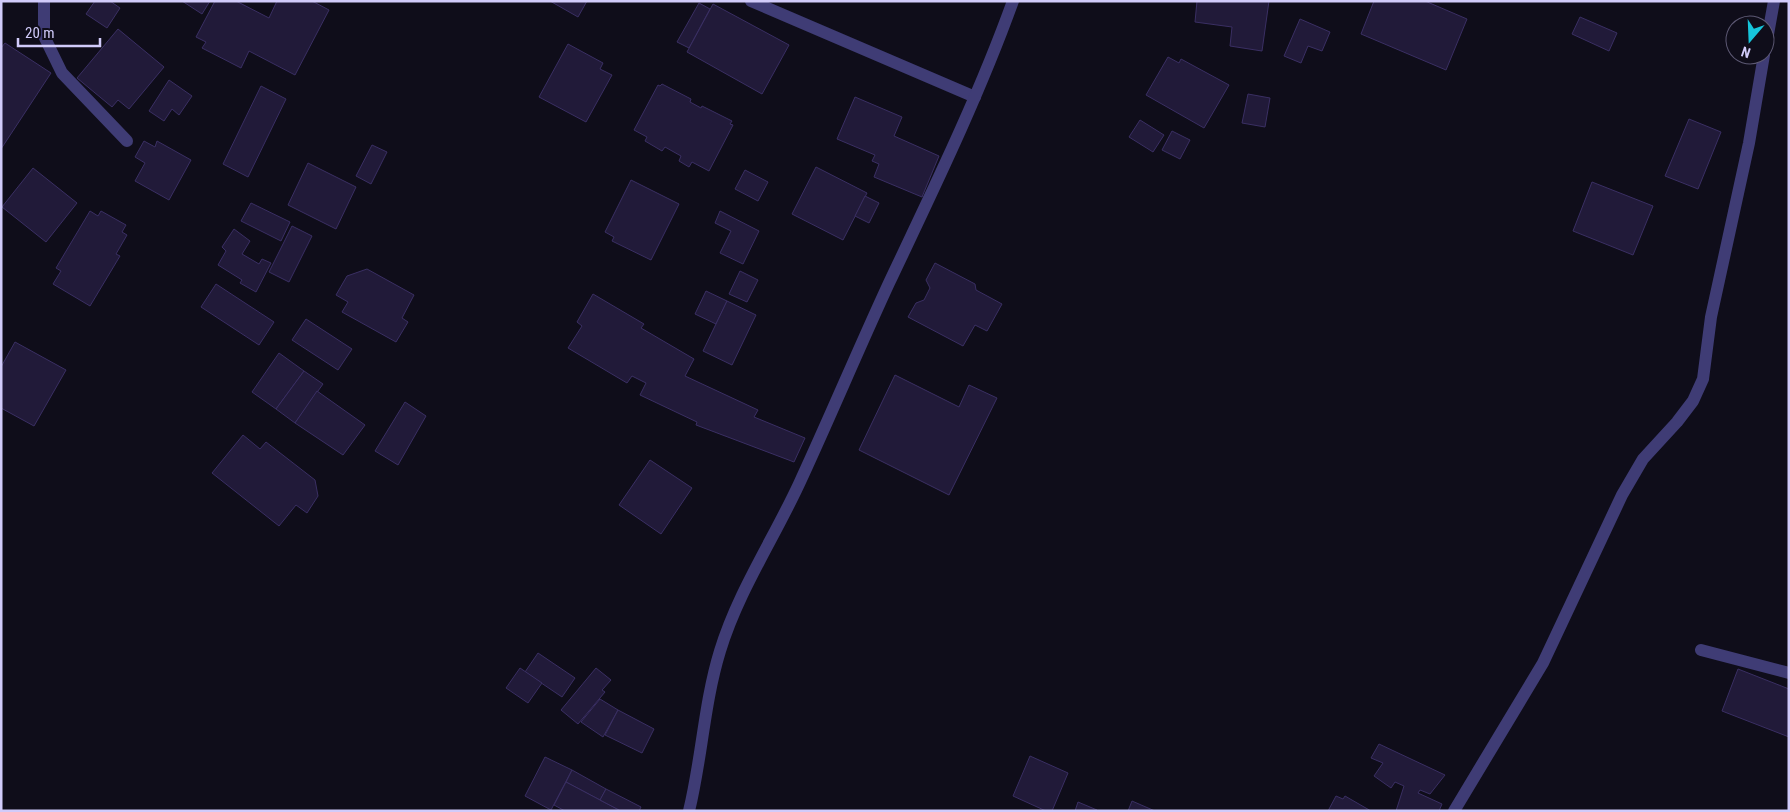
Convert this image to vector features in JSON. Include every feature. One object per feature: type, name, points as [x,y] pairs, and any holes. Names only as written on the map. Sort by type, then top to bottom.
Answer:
[{"type":"street","points":[[44,1],[44,36],[62,73],[128,141]]},
{"type":"street","points":[[751,1],[975,97]]},
{"type":"street","points":[[689,811],[710,695],[720,652],[735,608],[791,502],[888,285],[939,181],[996,48],[1013,1]]},
{"type":"street","points":[[1771,15],[1774,1]]},
{"type":"street","points":[[1454,811],[1542,663],[1622,495],[1644,458],[1677,422],[1693,401],[1703,380],[1711,317],[1749,143],[1762,65]]},
{"type":"street","points":[[1700,650],[1789,673]]},
{"type":"building","points":[[95,1],[110,1],[120,8],[107,28],[86,14]]},
{"type":"building","points":[[182,1],[210,1],[202,14]]},
{"type":"building","points":[[215,1],[236,1],[269,18],[277,1],[312,1],[329,10],[295,75],[249,51],[241,68],[202,48],[206,42],[196,37]]},
{"type":"building","points":[[550,1],[587,1],[578,17]]},
{"type":"building","points":[[1197,1],[1269,1],[1262,51],[1230,46],[1232,27],[1195,22]]},
{"type":"building","points":[[1374,1],[1425,1],[1467,19],[1446,70],[1361,34]]},
{"type":"building","points":[[699,3],[710,9],[689,48],[677,42]]},
{"type":"building","points":[[713,4],[789,45],[762,94],[687,52]]},
{"type":"building","points":[[1580,17],[1617,33],[1609,51],[1572,34]]},
{"type":"building","points":[[1300,19],[1330,32],[1322,51],[1308,46],[1301,63],[1284,56]]},
{"type":"building","points":[[118,29],[164,67],[129,109],[118,100],[112,107],[77,78]]},
{"type":"building","points":[[5,43],[51,73],[1,149],[1,48]]},
{"type":"building","points":[[568,44],[603,63],[600,69],[612,75],[586,122],[539,97]]},
{"type":"building","points":[[1168,57],[1179,63],[1181,59],[1229,85],[1204,128],[1146,95]]},
{"type":"building","points":[[169,80],[192,96],[179,115],[172,109],[164,121],[149,111]]},
{"type":"building","points":[[662,84],[691,99],[690,102],[701,108],[702,106],[732,121],[730,124],[733,125],[709,171],[692,162],[689,167],[679,161],[681,156],[665,147],[662,151],[645,141],[647,137],[634,130],[658,85]]},
{"type":"building","points":[[261,86],[286,99],[248,177],[223,164]]},
{"type":"building","points":[[1248,94],[1270,98],[1265,127],[1242,123]]},
{"type":"building","points":[[855,97],[902,117],[894,136],[939,156],[922,197],[874,177],[879,164],[872,161],[875,155],[837,139]]},
{"type":"building","points":[[1689,119],[1721,132],[1698,189],[1665,176]]},
{"type":"building","points":[[1140,120],[1164,135],[1153,152],[1129,137]]},
{"type":"building","points":[[1172,131],[1190,140],[1180,159],[1162,150]]},
{"type":"building","points":[[144,141],[155,147],[157,141],[191,160],[169,200],[135,181],[145,163],[135,157]]},
{"type":"building","points":[[372,145],[387,152],[371,184],[356,176]]},
{"type":"building","points":[[308,163],[356,187],[336,229],[288,205]]},
{"type":"building","points":[[816,167],[867,193],[843,240],[792,214]]},
{"type":"building","points":[[33,168],[77,203],[46,242],[2,207]]},
{"type":"building","points":[[745,170],[768,182],[758,201],[735,189]]},
{"type":"building","points":[[631,180],[679,204],[651,260],[612,241],[614,237],[605,232]]},
{"type":"building","points":[[1592,182],[1653,206],[1633,255],[1573,231]]},
{"type":"building","points":[[865,196],[879,203],[869,223],[855,216]]},
{"type":"building","points":[[251,203],[290,222],[281,241],[241,221]]},
{"type":"building","points":[[90,211],[98,216],[101,211],[126,225],[122,232],[127,235],[116,254],[120,256],[90,306],[53,284],[61,271],[56,268]]},
{"type":"building","points":[[720,211],[759,231],[743,264],[720,253],[731,231],[715,223]]},
{"type":"building","points":[[292,226],[312,236],[289,282],[269,272]]},
{"type":"building","points":[[234,229],[250,241],[242,254],[259,264],[262,259],[271,263],[256,292],[240,283],[242,280],[218,265],[226,251],[222,247]]},
{"type":"building","points":[[935,263],[975,284],[976,290],[1002,304],[987,331],[975,325],[963,346],[908,317],[916,303],[924,300],[930,288],[926,280]]},
{"type":"building","points":[[367,269],[414,295],[402,318],[408,322],[396,342],[342,312],[348,302],[336,295],[347,276]]},
{"type":"building","points":[[740,271],[758,280],[747,302],[729,294]]},
{"type":"building","points":[[216,284],[274,322],[259,345],[201,307]]},
{"type":"building","points":[[706,291],[727,301],[716,324],[695,314]]},
{"type":"building","points":[[593,294],[644,324],[641,328],[694,359],[685,376],[758,410],[754,417],[805,438],[794,462],[696,425],[697,422],[640,395],[646,383],[632,376],[627,383],[568,348],[582,326],[577,322]]},
{"type":"building","points":[[727,301],[756,315],[732,365],[703,351]]},
{"type":"building","points":[[306,319],[352,349],[338,370],[292,340]]},
{"type":"building","points":[[15,342],[66,370],[34,426],[1,408],[1,367]]},
{"type":"building","points":[[279,353],[304,371],[276,409],[252,392]]},
{"type":"building","points":[[304,371],[323,384],[295,423],[276,409]]},
{"type":"building","points":[[895,375],[959,407],[969,385],[997,398],[949,495],[859,450]]},
{"type":"building","points":[[317,391],[365,425],[343,455],[295,423]]},
{"type":"building","points":[[405,402],[426,416],[398,465],[375,451]]},
{"type":"building","points":[[243,435],[260,449],[266,442],[315,480],[318,496],[307,513],[296,505],[279,526],[212,473]]},
{"type":"building","points":[[650,460],[692,488],[661,534],[619,505]]},
{"type":"building","points":[[538,653],[575,678],[562,697],[525,672]]},
{"type":"building","points":[[520,668],[542,683],[528,703],[506,688]]},
{"type":"building","points":[[596,668],[611,680],[602,690],[605,692],[578,724],[561,710]]},
{"type":"building","points":[[1738,669],[1789,689],[1789,737],[1722,711]]},
{"type":"building","points":[[600,699],[618,710],[603,737],[581,722]]},
{"type":"building","points":[[618,710],[654,729],[642,753],[605,735]]},
{"type":"building","points":[[1379,744],[1445,775],[1430,794],[1420,790],[1418,793],[1442,804],[1439,811],[1396,811],[1404,786],[1395,782],[1391,788],[1374,776],[1383,763],[1371,758]]},
{"type":"building","points":[[1030,756],[1068,773],[1052,811],[1046,811],[1013,796]]},
{"type":"building","points":[[545,757],[572,770],[551,810],[525,796]]},
{"type":"building","points":[[572,770],[606,789],[600,800],[566,782]]},
{"type":"building","points":[[566,782],[621,811],[565,811],[554,805]]},
{"type":"building","points":[[606,789],[641,807],[639,811],[621,811],[600,800]]},
{"type":"building","points":[[1336,796],[1343,799],[1345,796],[1371,811],[1328,811]]},
{"type":"building","points":[[1132,801],[1155,811],[1128,811]]},
{"type":"building","points":[[1078,802],[1097,810],[1075,811]]}]
